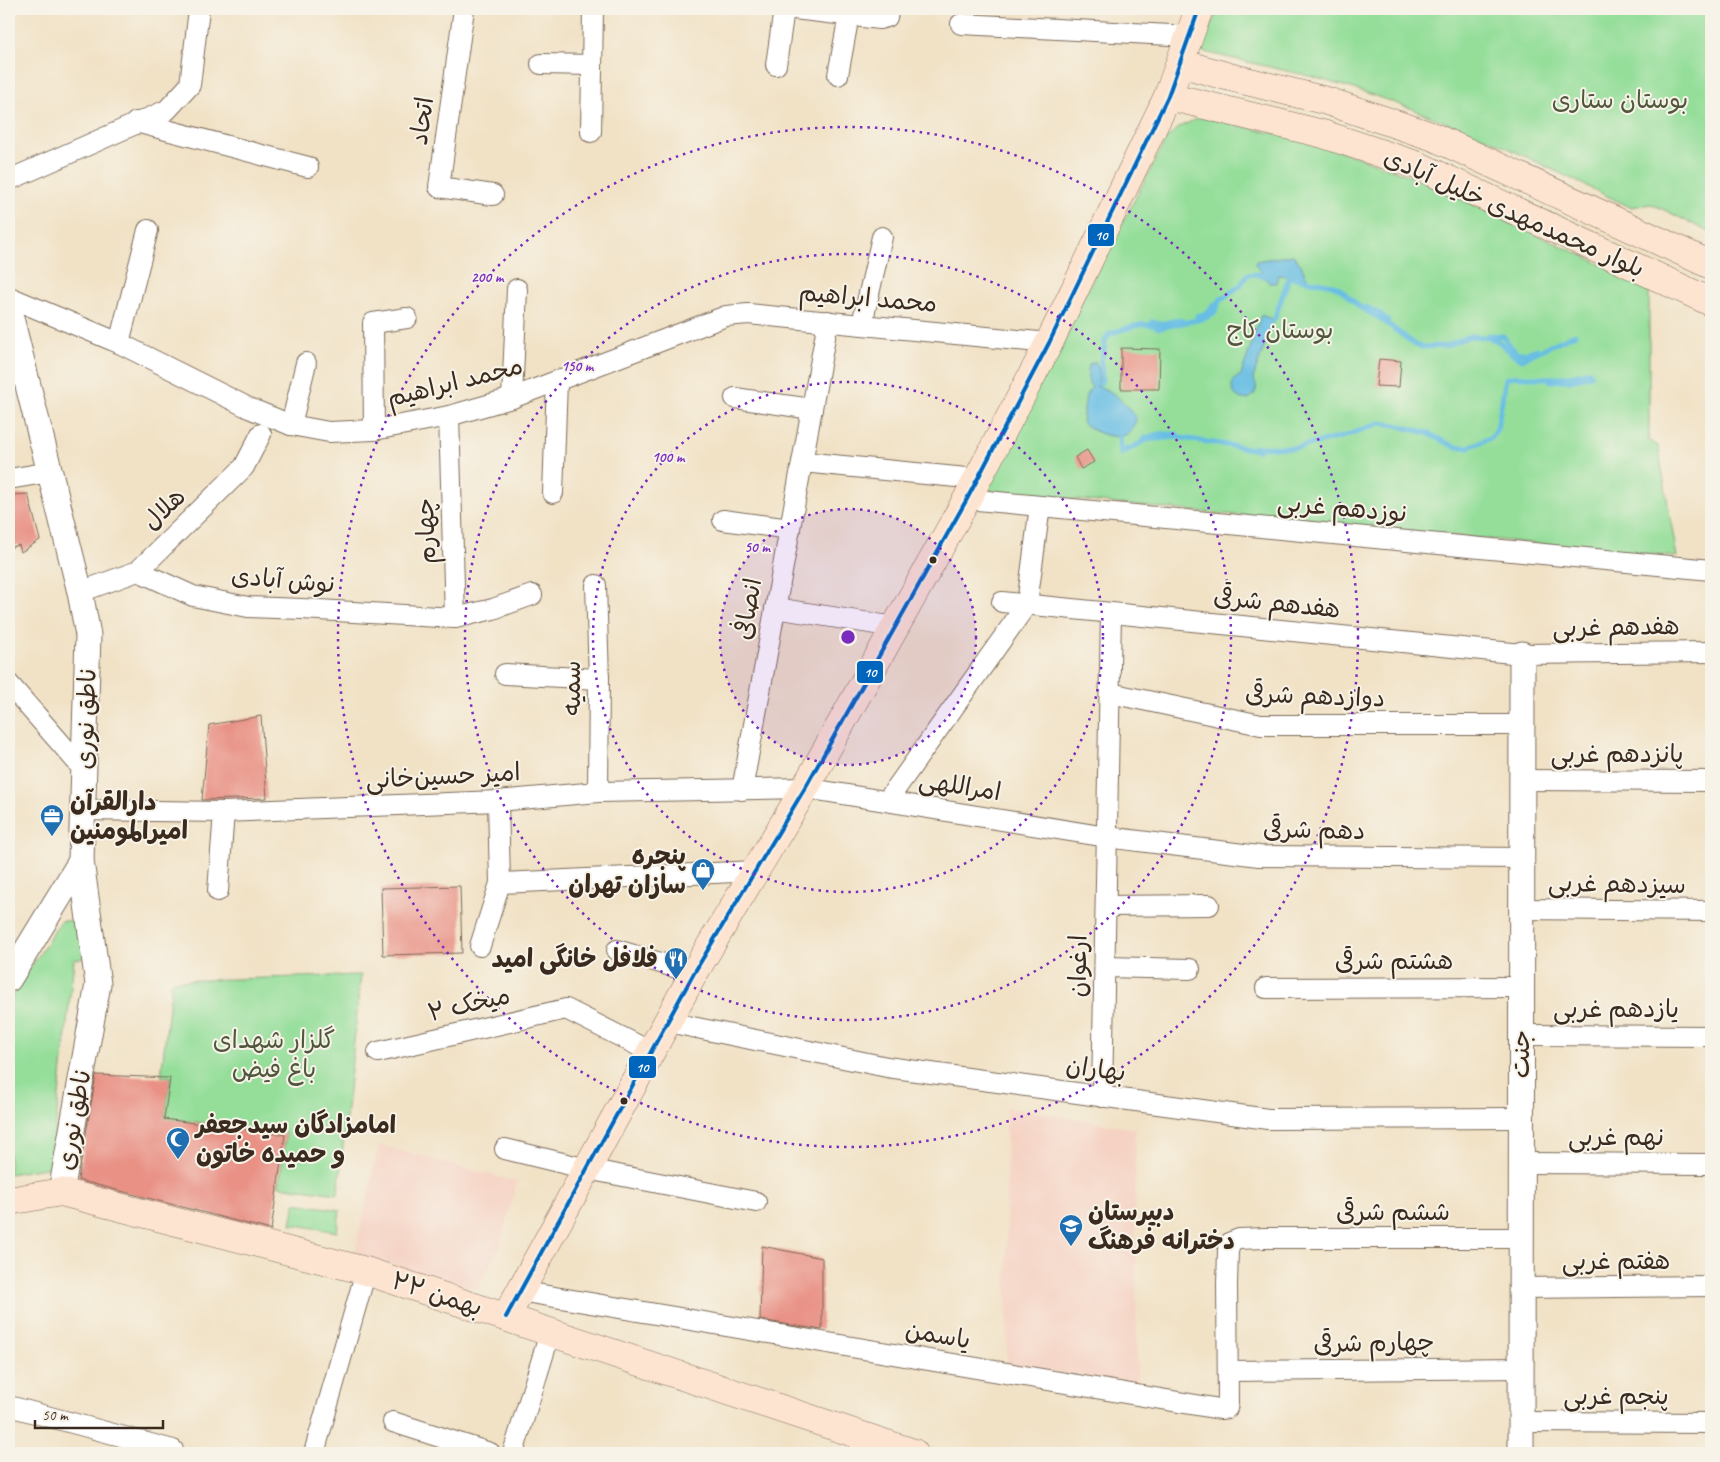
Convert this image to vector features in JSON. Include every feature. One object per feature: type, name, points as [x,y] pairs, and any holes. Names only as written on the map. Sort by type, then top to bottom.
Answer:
[{"type":"main road","points":[[506,1317],[694,973],[805,788],[972,489],[1049,342],[1168,96],[1199,9]]},
{"type":"main road","name":"بلوار محمدمهدی خلیل آبادی","points":[[1180,63],[1327,101],[1434,137],[1711,265]]},
{"type":"main road","points":[[1215,108],[1209,98],[1209,89],[1226,76]]},
{"type":"main road","name":"بلوار محمدمهدی خلیل آبادی","points":[[1168,96],[1323,134],[1419,166],[1711,302]]},
{"type":"main road","name":"۲۲ بهمن","points":[[9,1201],[61,1192],[366,1272],[506,1317],[861,1445],[914,1453]]},
{"type":"street","points":[[9,180],[136,122],[167,110],[190,84],[199,9]]},
{"type":"street","name":"اتحاد","points":[[464,9],[439,187],[494,195]]},
{"type":"street","points":[[591,132],[593,9]]},
{"type":"street","points":[[776,65],[784,9]]},
{"type":"street","points":[[794,9],[880,19],[888,13]]},
{"type":"street","points":[[838,75],[849,15]]},
{"type":"street","points":[[961,24],[1189,36]]},
{"type":"street","points":[[541,64],[592,65]]},
{"type":"street","points":[[136,122],[308,167]]},
{"type":"street","points":[[119,343],[148,230]]},
{"type":"street","points":[[862,324],[882,237]]},
{"type":"street","points":[[512,398],[517,289]]},
{"type":"street","name":"محمد ابراهیم","points":[[9,297],[119,343],[248,408],[291,425],[329,432],[374,430],[449,416],[512,398],[726,316],[748,314],[1049,342]]},
{"type":"street","name":"ناطق نوری","points":[[9,310],[80,592],[88,635],[81,861],[98,984],[61,1192]]},
{"type":"street","points":[[374,430],[373,323],[406,318]]},
{"type":"street","name":"انصافی","points":[[742,790],[828,321]]},
{"type":"street","points":[[291,425],[306,363]]},
{"type":"street","points":[[553,493],[557,381]]},
{"type":"street","points":[[735,398],[812,409]]},
{"type":"street","name":"چهارم","points":[[449,416],[455,618]]},
{"type":"street","name":"هلال","points":[[80,592],[138,571],[244,467],[261,434]]},
{"type":"street","name":"نوزدهم غربی","points":[[802,462],[972,489],[1040,506],[1711,570]]},
{"type":"street","points":[[9,479],[50,472]]},
{"type":"street","points":[[887,801],[1027,604],[1040,506]]},
{"type":"street","points":[[723,520],[790,529]]},
{"type":"street","name":"نوش آبادی","points":[[138,571],[193,596],[248,608],[302,609],[455,618]]},
{"type":"street","name":"سمیه","points":[[596,585],[599,679],[598,792]]},
{"type":"street","points":[[455,618],[493,609],[532,595]]},
{"type":"street","name":"هفدهم شرقی","points":[[1002,602],[1522,654]]},
{"type":"street","points":[[775,608],[895,627]]},
{"type":"street","name":"ارغوان","points":[[1102,1097],[1111,613]]},
{"type":"street","name":"هفدهم غربی","points":[[1522,654],[1711,652]]},
{"type":"street","name":"جنت","points":[[1520,1453],[1522,654]]},
{"type":"street","points":[[505,674],[599,679]]},
{"type":"street","name":"دوازدهم شرقی","points":[[1110,693],[1261,725],[1522,725]]},
{"type":"street","points":[[12,696],[84,770]]},
{"type":"street","name":"پانزدهم غربی","points":[[1522,780],[1711,781]]},
{"type":"street","name":"امراللهی","points":[[805,788],[1107,837]]},
{"type":"street","name":"امیر حسین‌خانی","points":[[83,810],[224,812],[498,801],[598,792],[805,788]]},
{"type":"street","points":[[480,946],[500,883],[498,801]]},
{"type":"street","points":[[218,891],[224,812]]},
{"type":"street","name":"دهم شرقی","points":[[1107,837],[1259,856],[1522,858]]},
{"type":"street","points":[[9,979],[81,861]]},
{"type":"street","points":[[500,883],[756,871]]},
{"type":"street","points":[[1106,906],[1209,905]]},
{"type":"street","name":"سیزدهم غربی","points":[[1522,910],[1711,911]]},
{"type":"street","points":[[617,950],[694,973]]},
{"type":"street","points":[[1105,968],[1190,969]]},
{"type":"street","name":"هشتم شرقی","points":[[1266,988],[1521,987]]},
{"type":"street","name":"میخک ۲","points":[[378,1052],[566,1009],[651,1052]]},
{"type":"street","name":"بهاران","points":[[668,1022],[887,1067],[1268,1119],[1521,1118]]},
{"type":"street","name":"یازدهم غربی","points":[[1521,1035],[1711,1036]]},
{"type":"street","points":[[505,1149],[587,1168],[756,1202]]},
{"type":"street","name":"نهم غربی","points":[[1521,1163],[1711,1164]]},
{"type":"street","name":"ششم شرقی","points":[[1227,1284],[1228,1251],[1231,1242],[1239,1239],[1521,1238]]},
{"type":"street","points":[[314,1453],[366,1272]]},
{"type":"street","name":"یاسمن","points":[[519,1292],[1220,1409],[1227,1408],[1228,1403],[1227,1284]]},
{"type":"street","name":"هفتم غربی","points":[[1521,1288],[1711,1286]]},
{"type":"street","points":[[513,1453],[550,1333]]},
{"type":"street","name":"چهارم شرقی","points":[[1228,1371],[1520,1368]]},
{"type":"street","points":[[9,1406],[172,1450]]},
{"type":"street","points":[[392,1422],[490,1453]]},
{"type":"street","name":"پنجم غربی","points":[[1520,1422],[1711,1423]]},
{"type":"shaded area","name":"دبیرستان دخترانه فرهنگ","points":[[1006,1107],[1135,1129],[1137,1384],[1007,1365]]},
{"type":"shaded area","points":[[379,1145],[517,1182],[499,1249],[476,1290],[355,1253]]},
{"type":"green space","name":"بوستان ستاری","points":[[1218,9],[1711,9],[1711,233],[1652,204],[1630,207],[1493,141],[1409,108],[1313,77],[1200,51]]},
{"type":"green space","name":"بوستان کاج","points":[[1200,117],[1318,143],[1416,178],[1594,261],[1649,290],[1649,440],[1658,446],[1677,557],[993,492],[985,485],[1167,138],[1180,127]]},
{"type":"green space","points":[[85,920],[88,957],[74,960],[51,1167],[9,1174],[9,1001],[61,921]]},
{"type":"green space","name":"گلزار شهدای باغ فیض","points":[[361,975],[338,1194],[279,1186],[286,1134],[165,1118],[171,1077],[161,1076],[172,981]]},
{"type":"green space","points":[[295,1203],[340,1210],[337,1232],[291,1224]]},
{"type":"water","points":[[1293,255],[1301,265],[1307,278],[1278,275],[1276,283],[1269,283],[1255,264],[1256,261]]},
{"type":"water","points":[[1261,315],[1274,320],[1253,378],[1256,390],[1249,398],[1239,398],[1235,395],[1232,385],[1241,375]]},
{"type":"water","points":[[1095,361],[1099,374],[1097,387],[1108,390],[1123,402],[1136,417],[1134,427],[1129,433],[1122,436],[1105,435],[1082,422],[1086,395],[1092,387],[1088,379],[1088,369],[1090,363],[1093,364]]},
{"type":"building","points":[[1121,348],[1160,349],[1159,389],[1121,389]]},
{"type":"building","points":[[1379,359],[1401,361],[1399,387],[1376,386]]},
{"type":"building","points":[[1087,450],[1094,462],[1081,469],[1075,457]]},
{"type":"building","points":[[28,494],[40,540],[21,552],[19,545],[9,548],[9,495]]},
{"type":"building","points":[[261,716],[267,798],[202,800],[209,725]]},
{"type":"building","points":[[460,886],[462,953],[383,955],[381,888]]},
{"type":"building","name":"امامزادگان سیدجعفر و حمیده خاتون","points":[[96,1075],[170,1078],[164,1119],[285,1135],[271,1230],[78,1180]]},
{"type":"building","points":[[762,1246],[822,1258],[822,1330],[760,1320]]},
{"type":"waterway","points":[[1103,356],[1105,341],[1109,334],[1141,325],[1159,328],[1206,318],[1214,313],[1220,300],[1240,286],[1247,275],[1256,274],[1264,276]]},
{"type":"waterway","points":[[1274,320],[1289,277],[1333,285],[1361,308],[1378,317],[1417,346],[1446,346],[1470,336],[1482,337]]},
{"type":"waterway","points":[[1197,316],[1207,312],[1214,305]]},
{"type":"waterway","points":[[1366,307],[1380,314],[1388,321]]},
{"type":"waterway","points":[[1152,322],[1161,324],[1177,320],[1182,321]]},
{"type":"waterway","points":[[1485,337],[1497,341],[1512,354],[1522,359],[1575,334]]},
{"type":"waterway","points":[[1488,335],[1503,336],[1516,353],[1526,353],[1537,349]]},
{"type":"waterway","points":[[1100,384],[1102,379],[1101,360]]},
{"type":"waterway","points":[[1255,447],[1295,448],[1342,437],[1380,423],[1427,433],[1455,447],[1469,447],[1490,438],[1497,429],[1506,378],[1520,376],[1554,378],[1589,371]]},
{"type":"waterway","points":[[1550,381],[1571,380],[1591,375]]},
{"type":"waterway","points":[[1144,438],[1160,434],[1177,434]]},
{"type":"waterway","points":[[1126,449],[1126,451],[1146,440],[1175,437],[1259,450]]},
{"type":"waterway","points":[[1120,438],[1121,454]]},
{"type":"transit line","name":"10","points":[[506,1317],[694,973],[805,788],[967,499],[1049,343],[1168,96],[1199,9]]},
{"type":"place","name":"دارالقرآن امیرالمومنین","points":[[52,837]]},
{"type":"place","name":"پنجره سازان تهران","points":[[703,891]]},
{"type":"place","name":"فلافل خانگی امید","points":[[676,980]]},
{"type":"place","name":"امامزادگان سیدجعفر و حمیده خاتون","points":[[178,1160]]},
{"type":"place","name":"دبیرستان دخترانه فرهنگ","points":[[1071,1247]]}]
